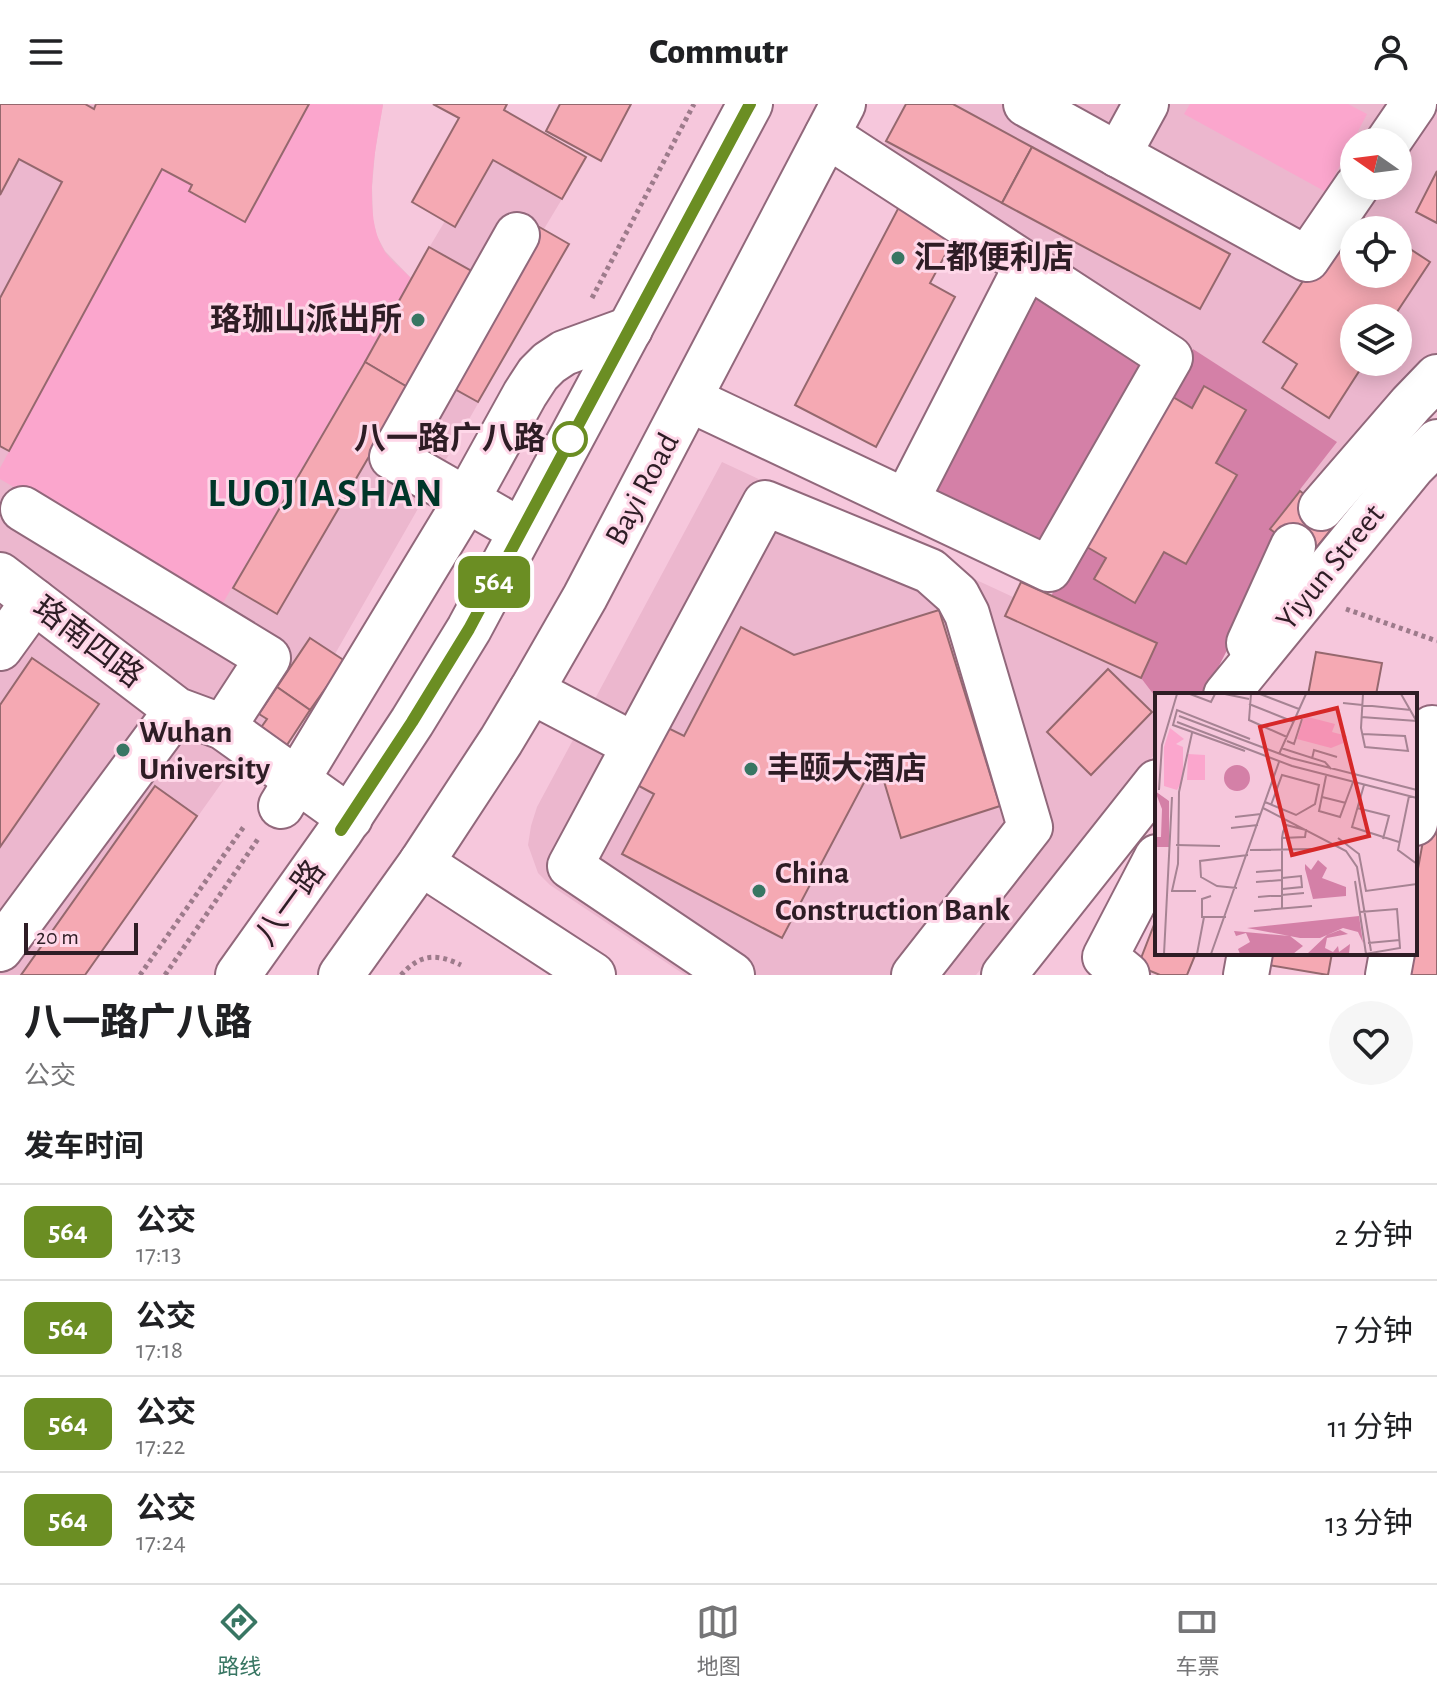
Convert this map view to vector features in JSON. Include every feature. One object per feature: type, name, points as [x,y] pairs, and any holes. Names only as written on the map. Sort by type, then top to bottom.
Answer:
[{"type":"main road","points":[[341,830],[453,656],[750,104]]},
{"type":"main road","points":[[1026,104],[1307,259],[1347,200]]},
{"type":"main road","points":[[1118,155],[1146,104]]},
{"type":"main road","points":[[1398,128],[1414,104]]},
{"type":"main road","points":[[689,399],[1049,569],[1170,358],[1027,265],[835,120]]},
{"type":"main road","name":"Bayi Road","points":[[421,863],[501,741],[585,597],[835,120]]},
{"type":"main road","points":[[517,235],[392,457],[521,531]]},
{"type":"main road","points":[[906,501],[1027,265]]},
{"type":"main road","points":[[275,803],[467,499],[538,374],[564,353],[630,329]]},
{"type":"main road","points":[[1321,508],[1437,377]]},
{"type":"main road","name":"Yiyun Street","points":[[1228,693],[1412,467],[1437,442]]},
{"type":"main road","points":[[732,975],[678,960],[570,866],[765,503],[930,571],[957,595],[967,614],[1030,827],[914,975]]},
{"type":"main road","points":[[23,509],[268,658],[223,727]]},
{"type":"main road","points":[[1227,693],[1293,546]]},
{"type":"main road","name":"珞南四路","points":[[0,575],[177,710],[223,727],[275,803]]},
{"type":"main road","points":[[0,648],[34,601]]},
{"type":"main road","points":[[531,691],[634,745]]},
{"type":"main road","points":[[0,949],[177,710]]},
{"type":"main road","name":"珞南四路","points":[[177,710],[207,753],[275,803],[341,830]]},
{"type":"main road","points":[[1417,812],[1432,728]]},
{"type":"main road","points":[[1004,975],[1155,785]]},
{"type":"main road","name":"八一路","points":[[238,975],[341,830]]},
{"type":"main road","points":[[1127,975],[1105,957],[1155,861]]},
{"type":"main road","points":[[341,975],[421,863],[593,975]]},
{"type":"main road","points":[[1246,975],[1250,955]]},
{"type":"main road","points":[[1388,975],[1392,955]]},
{"type":"path","points":[[564,353],[694,104]]},
{"type":"path","points":[[1307,596],[1437,641]]},
{"type":"path","points":[[140,975],[275,803]]},
{"type":"path","points":[[165,975],[275,803]]},
{"type":"path","points":[[401,975],[417,961],[427,957],[447,958],[461,965]]},
{"type":"shaded area","points":[[0,104],[383,104],[375,152],[373,220],[385,251],[411,278],[445,221],[493,160],[562,199],[544,229],[569,244],[335,654],[345,661],[287,743],[255,736],[85,975],[0,975]]},
{"type":"shaded area","points":[[309,104],[383,105],[372,180],[374,220],[385,252],[412,279],[220,608],[0,479],[0,468],[162,169],[192,185],[189,192],[245,222]]},
{"type":"shaded area","points":[[906,104],[1437,104],[1437,407],[1308,558],[1270,529],[1336,442],[882,148]]},
{"type":"shaded area","points":[[1190,104],[1348,104],[1367,114],[1360,128],[1340,128],[1340,165],[1326,192],[1184,114]]},
{"type":"shaded area","points":[[1031,282],[1152,362],[1044,548],[923,490]]},
{"type":"shaded area","points":[[1193,349],[1337,442],[1270,528],[1284,540],[1207,689],[1204,693],[1155,693],[1155,696],[1141,678],[1156,643],[1051,596],[1080,543],[1106,558],[1094,579],[1135,603],[1164,552],[1186,564],[1237,476],[1216,463],[1246,411],[1205,387],[1192,408],[1166,393]]},
{"type":"shaded area","points":[[722,462],[1013,597],[1005,617],[1141,678],[1155,696],[1155,753],[976,975],[685,975],[550,885],[538,873],[528,845],[537,807]]},
{"type":"building","points":[[0,104],[85,104],[94,109],[96,104],[309,104],[245,222],[189,191],[192,185],[162,169],[9,451],[0,446],[0,298],[62,182],[19,159],[0,195]]},
{"type":"building","points":[[433,104],[507,104],[504,110],[586,157],[562,199],[493,160],[455,227],[412,202],[459,118]]},
{"type":"building","points":[[560,104],[631,104],[601,161],[546,131]]},
{"type":"building","points":[[906,104],[953,104],[1032,147],[1002,203],[886,141]]},
{"type":"building","points":[[1032,147],[1230,254],[1200,309],[1002,203]]},
{"type":"building","points":[[1437,171],[1437,223],[1416,212]]},
{"type":"building","points":[[900,205],[956,235],[930,283],[955,297],[876,447],[795,405]]},
{"type":"building","points":[[1350,209],[1361,216],[1345,216]]},
{"type":"building","points":[[534,224],[569,244],[478,402],[444,383]]},
{"type":"building","points":[[1340,224],[1340,288],[1412,288],[1412,250],[1430,262],[1402,304],[1340,304],[1340,376],[1356,376],[1329,418],[1282,388],[1297,364],[1263,342]]},
{"type":"building","name":"珞珈山派出所","points":[[429,247],[475,273],[409,388],[365,362]]},
{"type":"building","points":[[365,362],[409,388],[277,614],[233,588]]},
{"type":"building","points":[[1204,386],[1246,410],[1216,463],[1237,475],[1186,564],[1164,552],[1135,603],[1094,579],[1106,558],[1080,543],[1166,393],[1192,408]]},
{"type":"building","points":[[1300,491],[1338,521],[1308,558],[1270,529]]},
{"type":"building","points":[[1021,582],[1157,643],[1141,678],[1005,616]]},
{"type":"building","name":"丰颐大酒店","points":[[939,610],[1000,806],[901,838],[877,758],[782,938],[622,854],[654,794],[626,779],[656,722],[684,736],[741,627],[794,655]]},
{"type":"building","points":[[310,638],[345,661],[310,710],[277,687]]},
{"type":"building","points":[[1316,652],[1382,663],[1376,693],[1308,693]]},
{"type":"building","points":[[32,658],[99,704],[0,847],[0,705]]},
{"type":"building","points":[[1108,669],[1152,712],[1091,775],[1047,732]]},
{"type":"building","points":[[277,687],[310,710],[281,754],[255,736],[267,719],[259,714]]},
{"type":"building","points":[[1437,764],[1437,975],[1399,975],[1403,955],[1417,955],[1417,874]]},
{"type":"building","points":[[155,786],[197,816],[85,975],[21,975]]},
{"type":"building","points":[[1155,922],[1155,955],[1195,955],[1187,975],[1160,975],[1138,966]]},
{"type":"building","points":[[1264,955],[1332,955],[1328,975],[1262,964]]},
{"type":"bus line","name":"564","points":[[341,830],[469,629],[750,104]]},
{"type":"place","name":"汇都便利店","points":[[898,258]]},
{"type":"place","name":"珞珈山派出所","points":[[418,320]]},
{"type":"place","name":"八一路广八路","points":[[570,439]]},
{"type":"place","name":"Wuhan University","points":[[123,750]]},
{"type":"place","name":"丰颐大酒店","points":[[751,769]]},
{"type":"place","name":"China Construction Bank","points":[[759,891]]},
{"type":"district","name":"LUOJIASHAN","points":[[326,494]]}]
